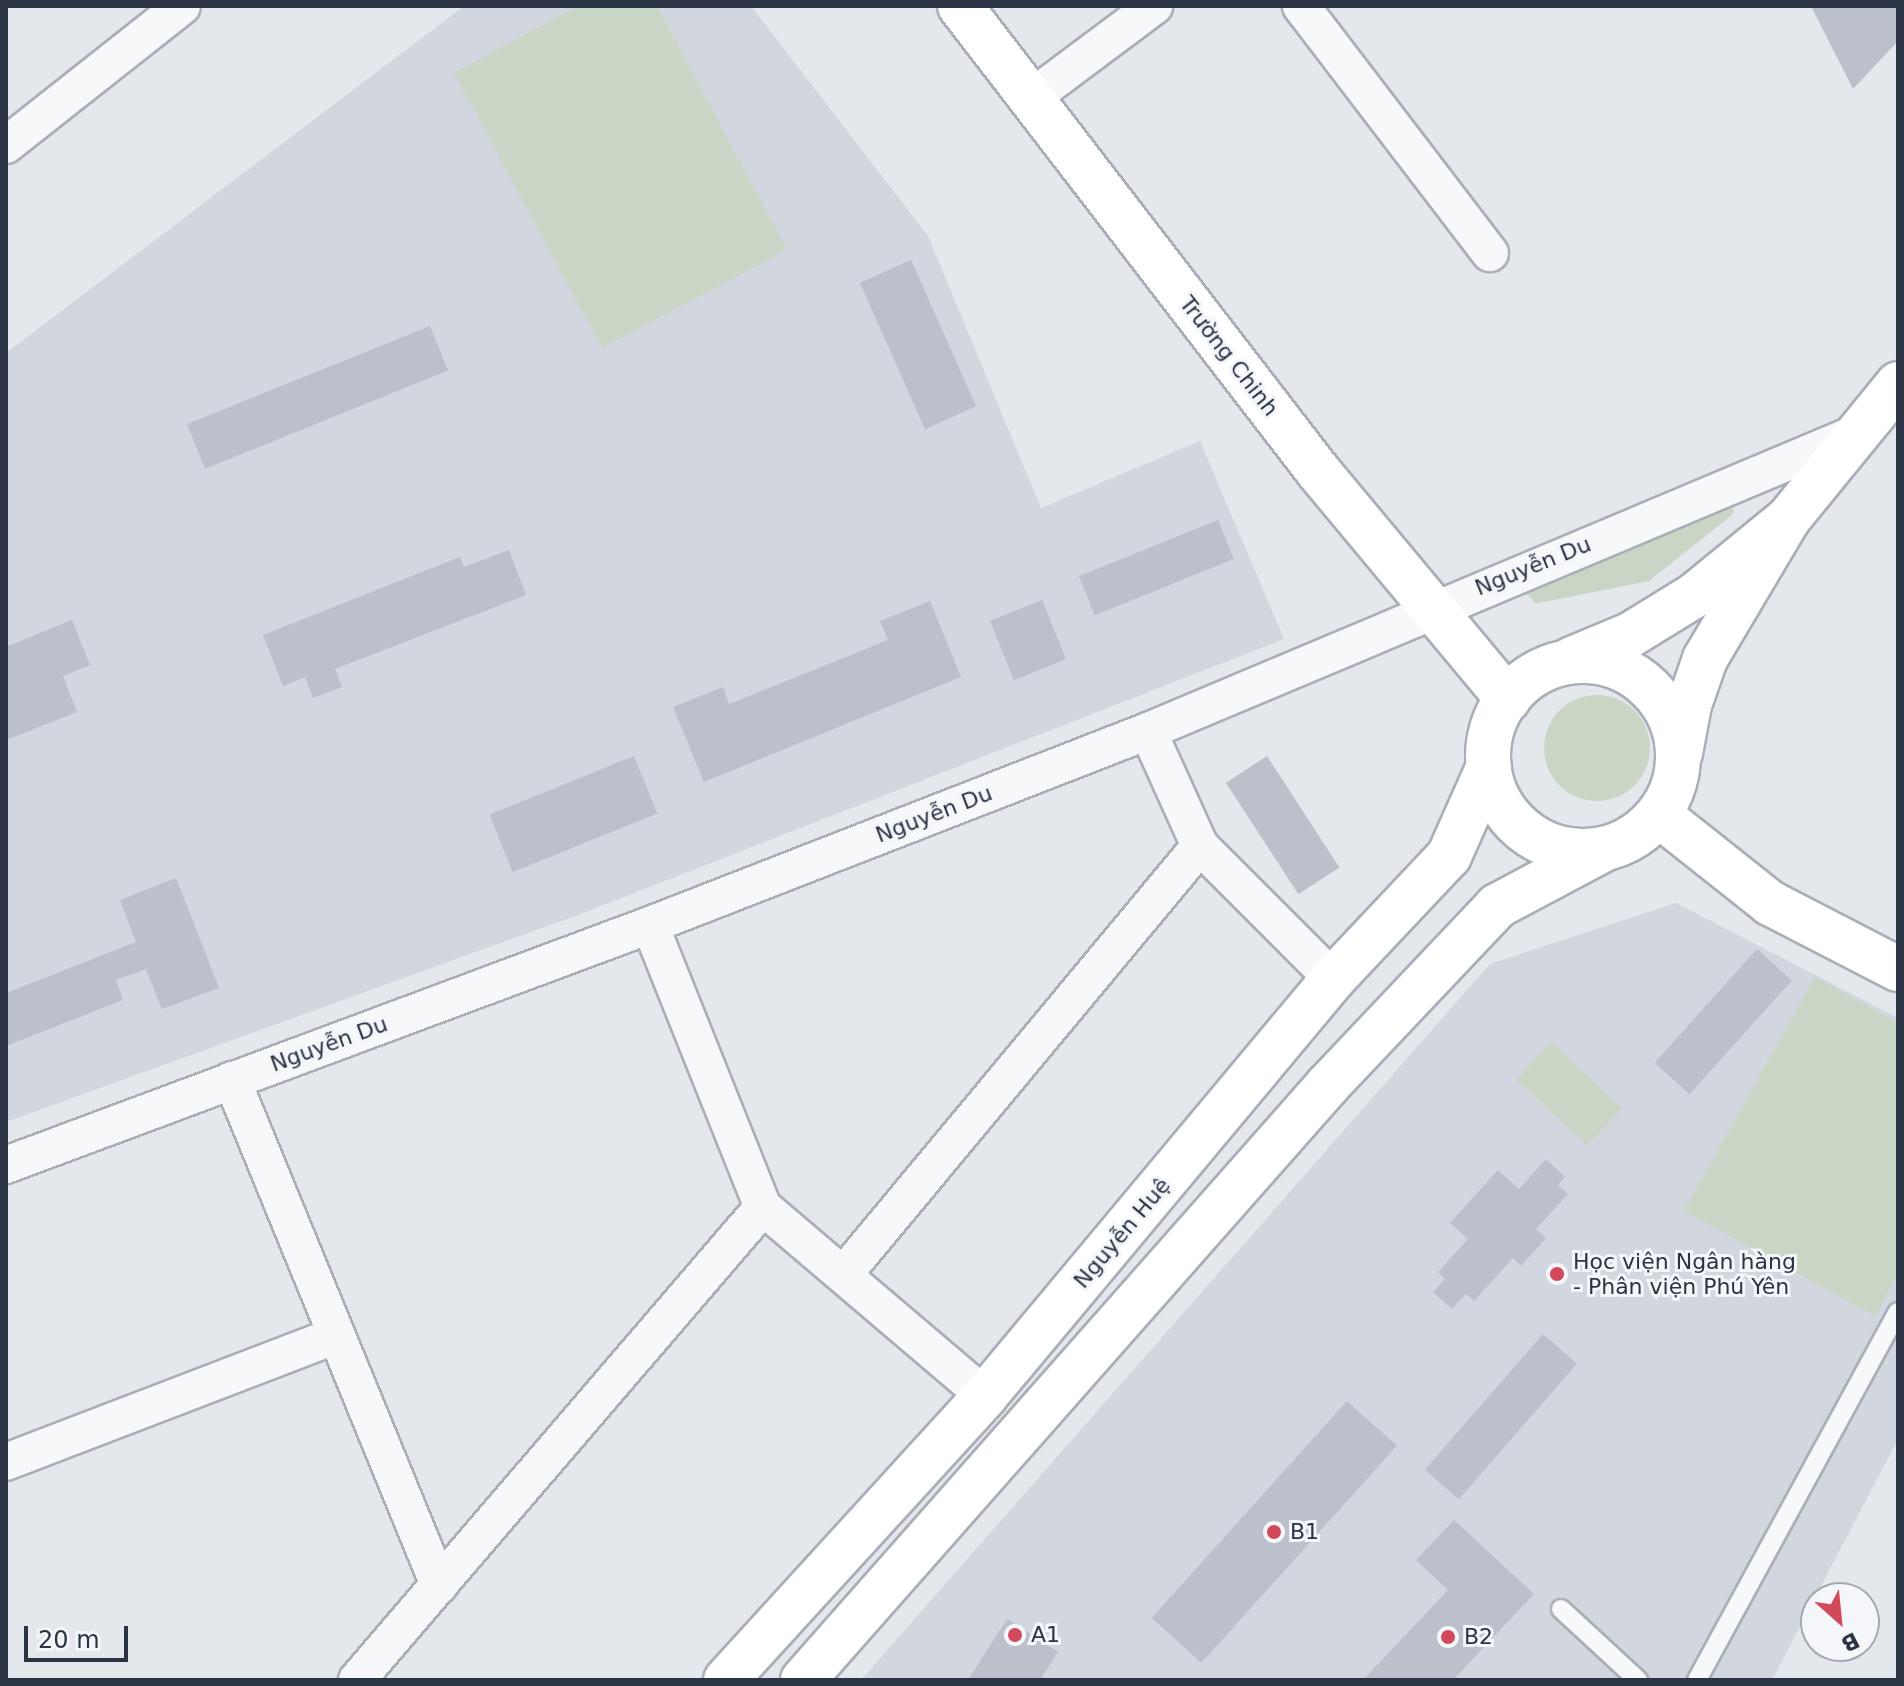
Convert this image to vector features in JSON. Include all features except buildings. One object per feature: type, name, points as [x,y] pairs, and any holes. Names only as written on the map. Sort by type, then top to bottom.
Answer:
[{"type":"main road","name":"Trường Chinh","points":[[960,6],[1318,471],[1508,699]]},
{"type":"main road","points":[[803,1680],[1328,1085],[1497,906],[1604,849],[1634,837],[1659,815],[1673,789],[1689,705],[1705,659],[1788,519],[1852,435],[1898,384]]},
{"type":"main road","points":[[1604,849],[1571,851],[1541,842],[1515,823],[1497,797],[1489,766],[1492,731],[1508,699],[1530,678],[1630,635],[1695,595],[1788,519]]},
{"type":"main road","points":[[1557,665],[1587,661],[1616,666],[1642,681],[1669,716],[1679,759]]},
{"type":"main road","name":"Nguyễn Huệ","points":[[726,1680],[985,1396],[1333,979],[1449,856],[1489,766]]},
{"type":"main road","points":[[1659,815],[1770,903],[1898,969]]},
{"type":"main road","points":[[1277,1048],[1328,1085]]},
{"type":"main road","points":[[985,1396],[1024,1430]]},
{"type":"street","points":[[6,145],[182,6]]},
{"type":"street","points":[[1031,98],[1154,6]]},
{"type":"street","points":[[1301,6],[1490,253]]},
{"type":"street","name":"Nguyễn Du","points":[[6,1165],[650,925],[1148,731],[1431,608],[1852,435]]},
{"type":"street","points":[[1148,731],[1200,846],[1333,979]]},
{"type":"street","points":[[844,1274],[1200,846]]},
{"type":"street","points":[[650,925],[763,1207],[985,1396]]},
{"type":"street","points":[[232,1080],[439,1585]]},
{"type":"street","points":[[357,1680],[763,1207]]},
{"type":"street","points":[[6,1462],[336,1335]]},
{"type":"lane","points":[[1697,1680],[1898,1312]]},
{"type":"lane","points":[[1561,1609],[1638,1680]]},
{"type":"shaded area","points":[[464,6],[751,6],[928,236],[1041,508],[1200,441],[1284,639],[578,915],[6,1122],[6,353]]},
{"type":"shaded area","name":"Học viện Ngân hàng - Phân viện Phú Yên","points":[[1676,903],[1898,1018],[1898,1439],[1823,1582],[1800,1582],[1800,1626],[1772,1680],[861,1680],[1490,964]]},
{"type":"green space","points":[[578,6],[657,6],[787,250],[602,348],[454,73]]},
{"type":"green space","points":[[1731,504],[1734,512],[1727,519],[1649,581],[1535,603],[1524,591]]},
{"type":"green space","points":[[1597,695],[1617,699],[1635,710],[1646,728],[1650,748],[1646,768],[1635,786],[1617,797],[1597,801],[1577,797],[1559,786],[1548,768],[1544,748],[1548,728],[1559,710],[1577,699]]},
{"type":"green space","points":[[1815,977],[1898,1023],[1898,1274],[1875,1316],[1684,1211]]},
{"type":"green space","points":[[1551,1042],[1622,1108],[1587,1145],[1516,1079]]},
{"type":"place","name":"Học viện Ngân hàng - Phân viện Phú Yên","points":[[1557,1274]]},
{"type":"place","name":"B1","points":[[1274,1532]]},
{"type":"place","name":"A1","points":[[1015,1635]]},
{"type":"place","name":"B2","points":[[1448,1637]]}]
